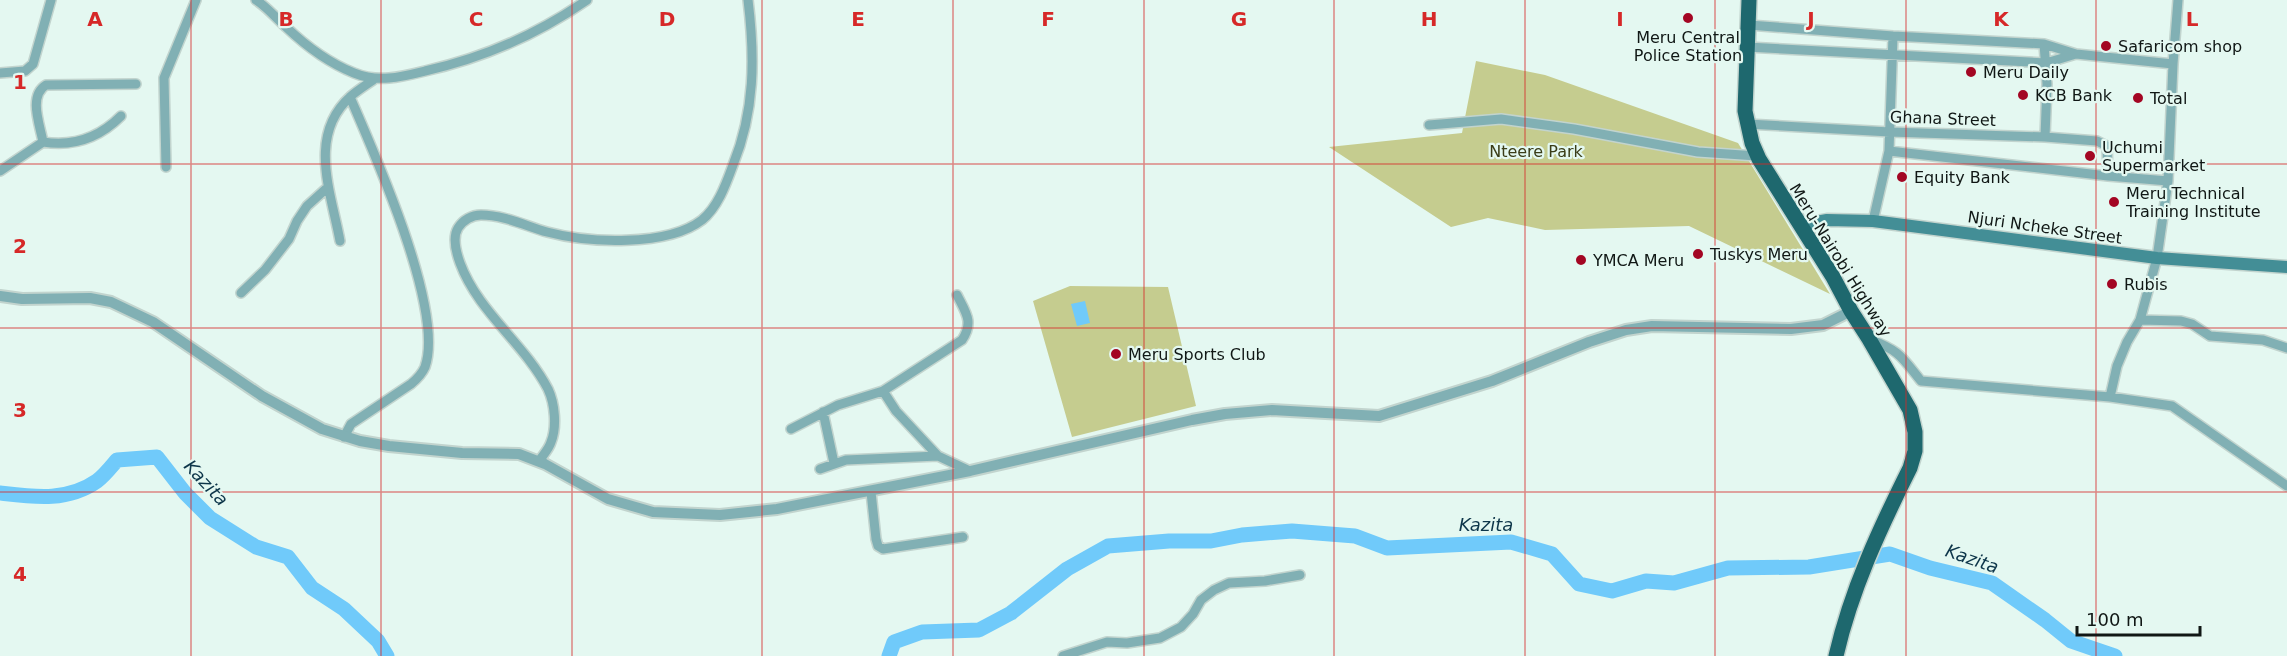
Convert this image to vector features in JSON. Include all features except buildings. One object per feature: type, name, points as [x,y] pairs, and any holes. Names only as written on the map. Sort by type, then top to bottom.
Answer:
[{"type":"highway","name":"Meru-Nairobi Highway","points":[[1749,0],[1745,111],[1757,156],[1833,277],[1910,410],[1915,432],[1915,451],[1910,468],[1851,602],[1836,656]]},
{"type":"main road","name":"Njuri Ncheke Street","points":[[1800,225],[1827,220],[1873,221],[2157,258],[2287,267]]},
{"type":"street","points":[[0,73],[25,71],[33,64],[51,0]]},
{"type":"street","points":[[166,167],[164,78],[196,0]]},
{"type":"street","points":[[256,0],[330,62],[354,74],[373,80],[410,75],[480,56],[546,25],[587,0]]},
{"type":"street","points":[[539,461],[552,442],[554,417],[548,389],[470,285],[456,253],[456,232],[465,220],[484,215],[548,232],[597,239],[651,238],[686,230],[703,219],[721,196],[747,124],[752,87],[752,34],[748,0]]},
{"type":"street","points":[[2110,396],[2117,366],[2140,320],[2157,258],[2168,181],[2178,0]]},
{"type":"street","points":[[1749,25],[2044,44],[2076,54],[2173,64]]},
{"type":"street","points":[[1873,221],[1889,151],[1893,36]]},
{"type":"street","points":[[2044,44],[2047,102],[2045,137]]},
{"type":"street","points":[[1747,47],[1955,56],[2046,63],[2076,54]]},
{"type":"street","points":[[340,241],[328,187],[324,145],[335,115],[350,97],[373,80]]},
{"type":"street","points":[[43,142],[37,103],[37,93],[40,88],[46,85],[136,84]]},
{"type":"street","points":[[344,437],[351,424],[420,376],[427,357],[428,329],[424,304],[403,229],[350,97]]},
{"type":"street","points":[[0,171],[43,142],[66,143],[93,136],[109,128],[122,116]]},
{"type":"street","points":[[1429,125],[1501,119],[1574,129],[1698,152],[1757,156]]},
{"type":"street","name":"Ghana Street","points":[[1747,124],[2097,141],[2106,144],[2108,176]]},
{"type":"street","points":[[1889,151],[2168,181]]},
{"type":"street","points":[[241,293],[265,270],[290,238],[297,221],[308,206],[328,187]]},
{"type":"street","points":[[791,429],[849,401],[883,391],[962,340],[969,327],[968,317],[957,295]]},
{"type":"street","points":[[0,296],[48,301],[100,299],[123,307],[153,322],[285,410],[322,429],[344,437],[422,450],[507,453],[539,461],[608,499],[653,512],[692,515],[753,513],[872,492],[1225,414],[1272,410],[1379,416],[1492,381],[1589,342],[1626,330],[1652,326],[1791,329],[1823,325],[1851,311]]},
{"type":"street","points":[[2140,320],[2181,321],[2192,324],[2210,336],[2263,340],[2287,348]]},
{"type":"street","points":[[1869,339],[1901,355],[1921,381],[2110,396],[2172,406],[2287,486]]},
{"type":"street","points":[[883,391],[896,411],[938,456],[970,471]]},
{"type":"street","points":[[823,412],[834,463]]},
{"type":"street","points":[[820,469],[834,463],[871,458],[938,456]]},
{"type":"street","points":[[872,492],[876,539],[878,546],[883,549],[963,537]]},
{"type":"street","points":[[1063,656],[1107,642],[1160,638],[1181,627],[1206,596],[1229,583],[1265,581],[1300,574]]},
{"type":"green space","name":"Nteere Park","points":[[1476,61],[1545,75],[1738,143],[1830,294],[1689,226],[1545,230],[1488,218],[1451,227],[1329,147],[1462,133]]},
{"type":"green space","name":"Meru Sports Club","points":[[1070,286],[1168,287],[1196,406],[1072,437],[1033,301]]},
{"type":"water","points":[[1085,301],[1090,323],[1077,326],[1071,304]]},
{"type":"waterway","name":"Kazita","points":[[0,493],[62,495],[86,488],[105,474],[117,460],[157,457],[185,493],[210,518],[256,547],[288,557],[312,588],[344,609],[378,641],[387,656]]},
{"type":"waterway","name":"Kazita","points":[[889,656],[894,642],[922,632],[979,630],[1011,613],[1067,569],[1108,546],[1169,541],[1211,541],[1242,535],[1292,531],[1355,536],[1387,548],[1511,542],[1552,554],[1579,584],[1612,591],[1646,581],[1674,583],[1728,568],[1809,567],[1890,554],[1930,568],[1992,583],[2071,641],[2115,656]]},
{"type":"place","name":"Meru Central Police Station","points":[[1688,18]]},
{"type":"place","name":"Safaricom shop","points":[[2106,46]]},
{"type":"place","name":"Meru Daily","points":[[1971,72]]},
{"type":"place","name":"KCB Bank","points":[[2023,95]]},
{"type":"place","name":"Total","points":[[2138,98]]},
{"type":"place","name":"Uchumi Supermarket","points":[[2090,156]]},
{"type":"place","name":"Equity Bank","points":[[1902,177]]},
{"type":"place","name":"Meru Technical Training Institute","points":[[2114,202]]},
{"type":"place","name":"Tuskys Meru","points":[[1698,254]]},
{"type":"place","name":"YMCA Meru","points":[[1581,260]]},
{"type":"place","name":"Rubis","points":[[2112,284]]},
{"type":"place","name":"Meru Sports Club","points":[[1116,354]]}]
